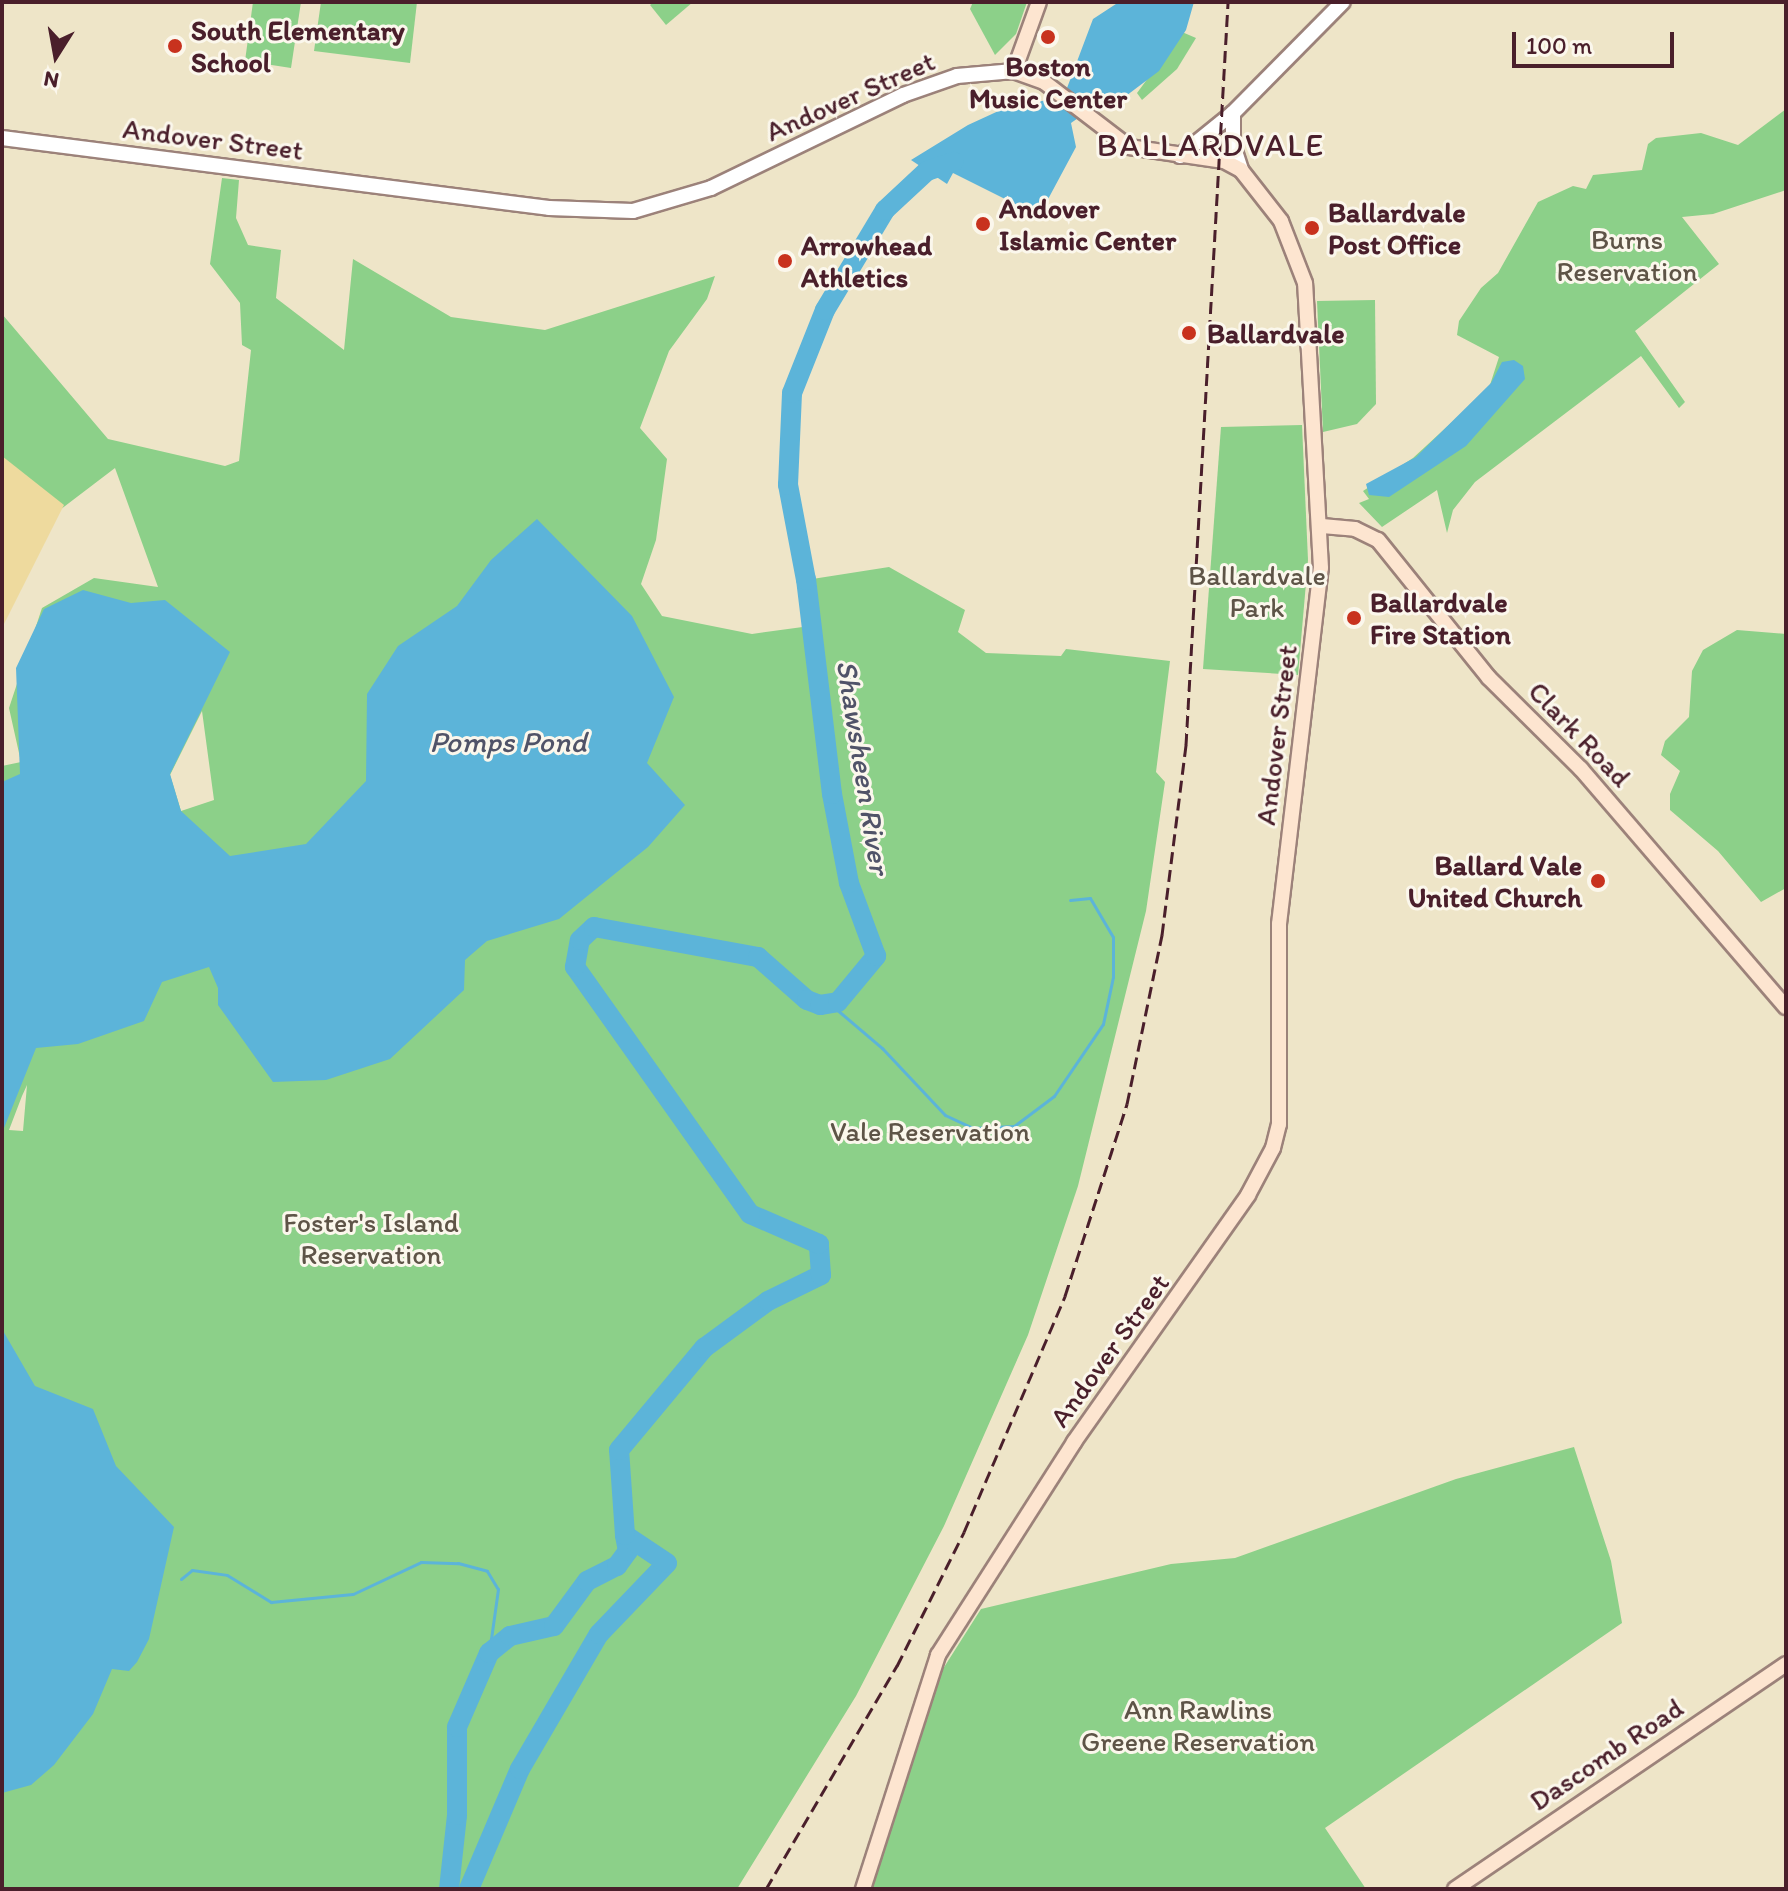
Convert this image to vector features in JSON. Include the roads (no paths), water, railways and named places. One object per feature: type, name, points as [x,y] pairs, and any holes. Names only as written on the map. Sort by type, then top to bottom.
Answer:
[{"type":"main road","points":[[1014,71],[1039,2]]},
{"type":"main road","name":"Andover Street","points":[[863,1889],[938,1655],[1074,1442],[1206,1259],[1273,1148],[1279,1124],[1279,924],[1318,610],[1322,526],[1304,276],[1281,221],[1241,170],[1224,161],[1129,147],[1091,122],[1056,90],[1014,71]]},
{"type":"main road","name":"Clark Road","points":[[1322,526],[1355,529],[1378,540],[1489,678],[1581,769],[1786,1007]]},
{"type":"main road","name":"Dascomb Road","points":[[1455,1889],[1786,1664]]},
{"type":"street","points":[[1180,156],[1233,113],[1343,2]]},
{"type":"street","name":"Andover Street","points":[[2,138],[549,208],[633,211],[711,188],[903,95],[966,75],[1014,71]]},
{"type":"street","points":[[1233,113],[1233,145],[1241,170]]},
{"type":"water","points":[[1119,2],[1194,2],[1186,30],[1159,71],[1110,108],[1091,109],[1071,123],[1076,147],[1039,216],[953,173],[947,184],[911,160],[968,125],[1005,108],[1047,100],[1067,88],[1093,19]]},
{"type":"water","points":[[1514,360],[1523,366],[1525,379],[1466,446],[1389,497],[1369,495],[1366,484],[1416,457],[1491,383],[1502,362]]},
{"type":"water","name":"Pomps Pond","points":[[537,519],[632,616],[674,697],[647,763],[685,805],[648,847],[559,919],[487,941],[465,960],[464,990],[390,1059],[326,1080],[273,1082],[218,1005],[218,988],[209,967],[162,982],[144,1021],[78,1044],[36,1048],[2,1133],[2,782],[20,774],[16,668],[44,609],[83,590],[131,603],[165,600],[230,652],[170,774],[181,811],[230,856],[306,844],[366,781],[367,694],[398,646],[457,606],[491,560]]},
{"type":"water","points":[[2,1329],[35,1386],[93,1409],[116,1466],[174,1527],[149,1639],[137,1662],[129,1671],[112,1669],[93,1714],[54,1765],[31,1785],[2,1793]]},
{"type":"waterway","name":"Shawsheen River","points":[[469,1889],[520,1769],[599,1634],[667,1563],[625,1535],[619,1450],[704,1348],[768,1301],[821,1275],[819,1244],[750,1214],[575,967],[580,940],[594,927],[758,957],[807,1000],[820,1005],[838,1002],[876,956],[849,883],[832,794],[806,580],[788,485],[792,393],[825,310],[885,210],[927,171],[953,162]]},
{"type":"waterway","points":[[829,1003],[882,1048],[945,1115],[973,1128],[1014,1126],[1054,1096],[1103,1024],[1113,977],[1113,937],[1090,898],[1070,900]]},
{"type":"waterway","name":"Shawsheen River","points":[[449,1889],[457,1815],[457,1727],[489,1653],[510,1636],[554,1626],[587,1581],[617,1566],[628,1551],[625,1535]]},
{"type":"waterway","points":[[181,1579],[192,1570],[227,1575],[271,1602],[353,1594],[421,1562],[458,1563],[487,1571],[498,1589],[489,1653]]},
{"type":"railway","points":[[766,1889],[897,1666],[964,1532],[1065,1296],[1127,1104],[1162,935],[1186,745],[1228,2]]},
{"type":"place","name":"Boston Music Center","points":[[1048,37]]},
{"type":"place","name":"South Elementary School","points":[[175,46]]},
{"type":"place","name":"Andover Islamic Center","points":[[983,224]]},
{"type":"place","name":"Ballardvale Post Office","points":[[1312,228]]},
{"type":"place","name":"Arrowhead Athletics","points":[[785,261]]},
{"type":"place","name":"Ballardvale","points":[[1189,333]]},
{"type":"place","name":"Ballardvale Fire Station","points":[[1354,618]]},
{"type":"place","name":"Ballard Vale United Church","points":[[1598,881]]},
{"type":"district","name":"BALLARDVALE","points":[[1211,145]]},
{"type":"park label","name":"Burns Reservation","points":[[1627,255]]},
{"type":"park label","name":"Ballardvale Park","points":[[1257,591]]},
{"type":"park label","name":"Vale Reservation","points":[[930,1131]]},
{"type":"park label","name":"Foster's Island Reservation","points":[[371,1238]]},
{"type":"park label","name":"Ann Rawlins Greene Reservation","points":[[1198,1725]]}]
